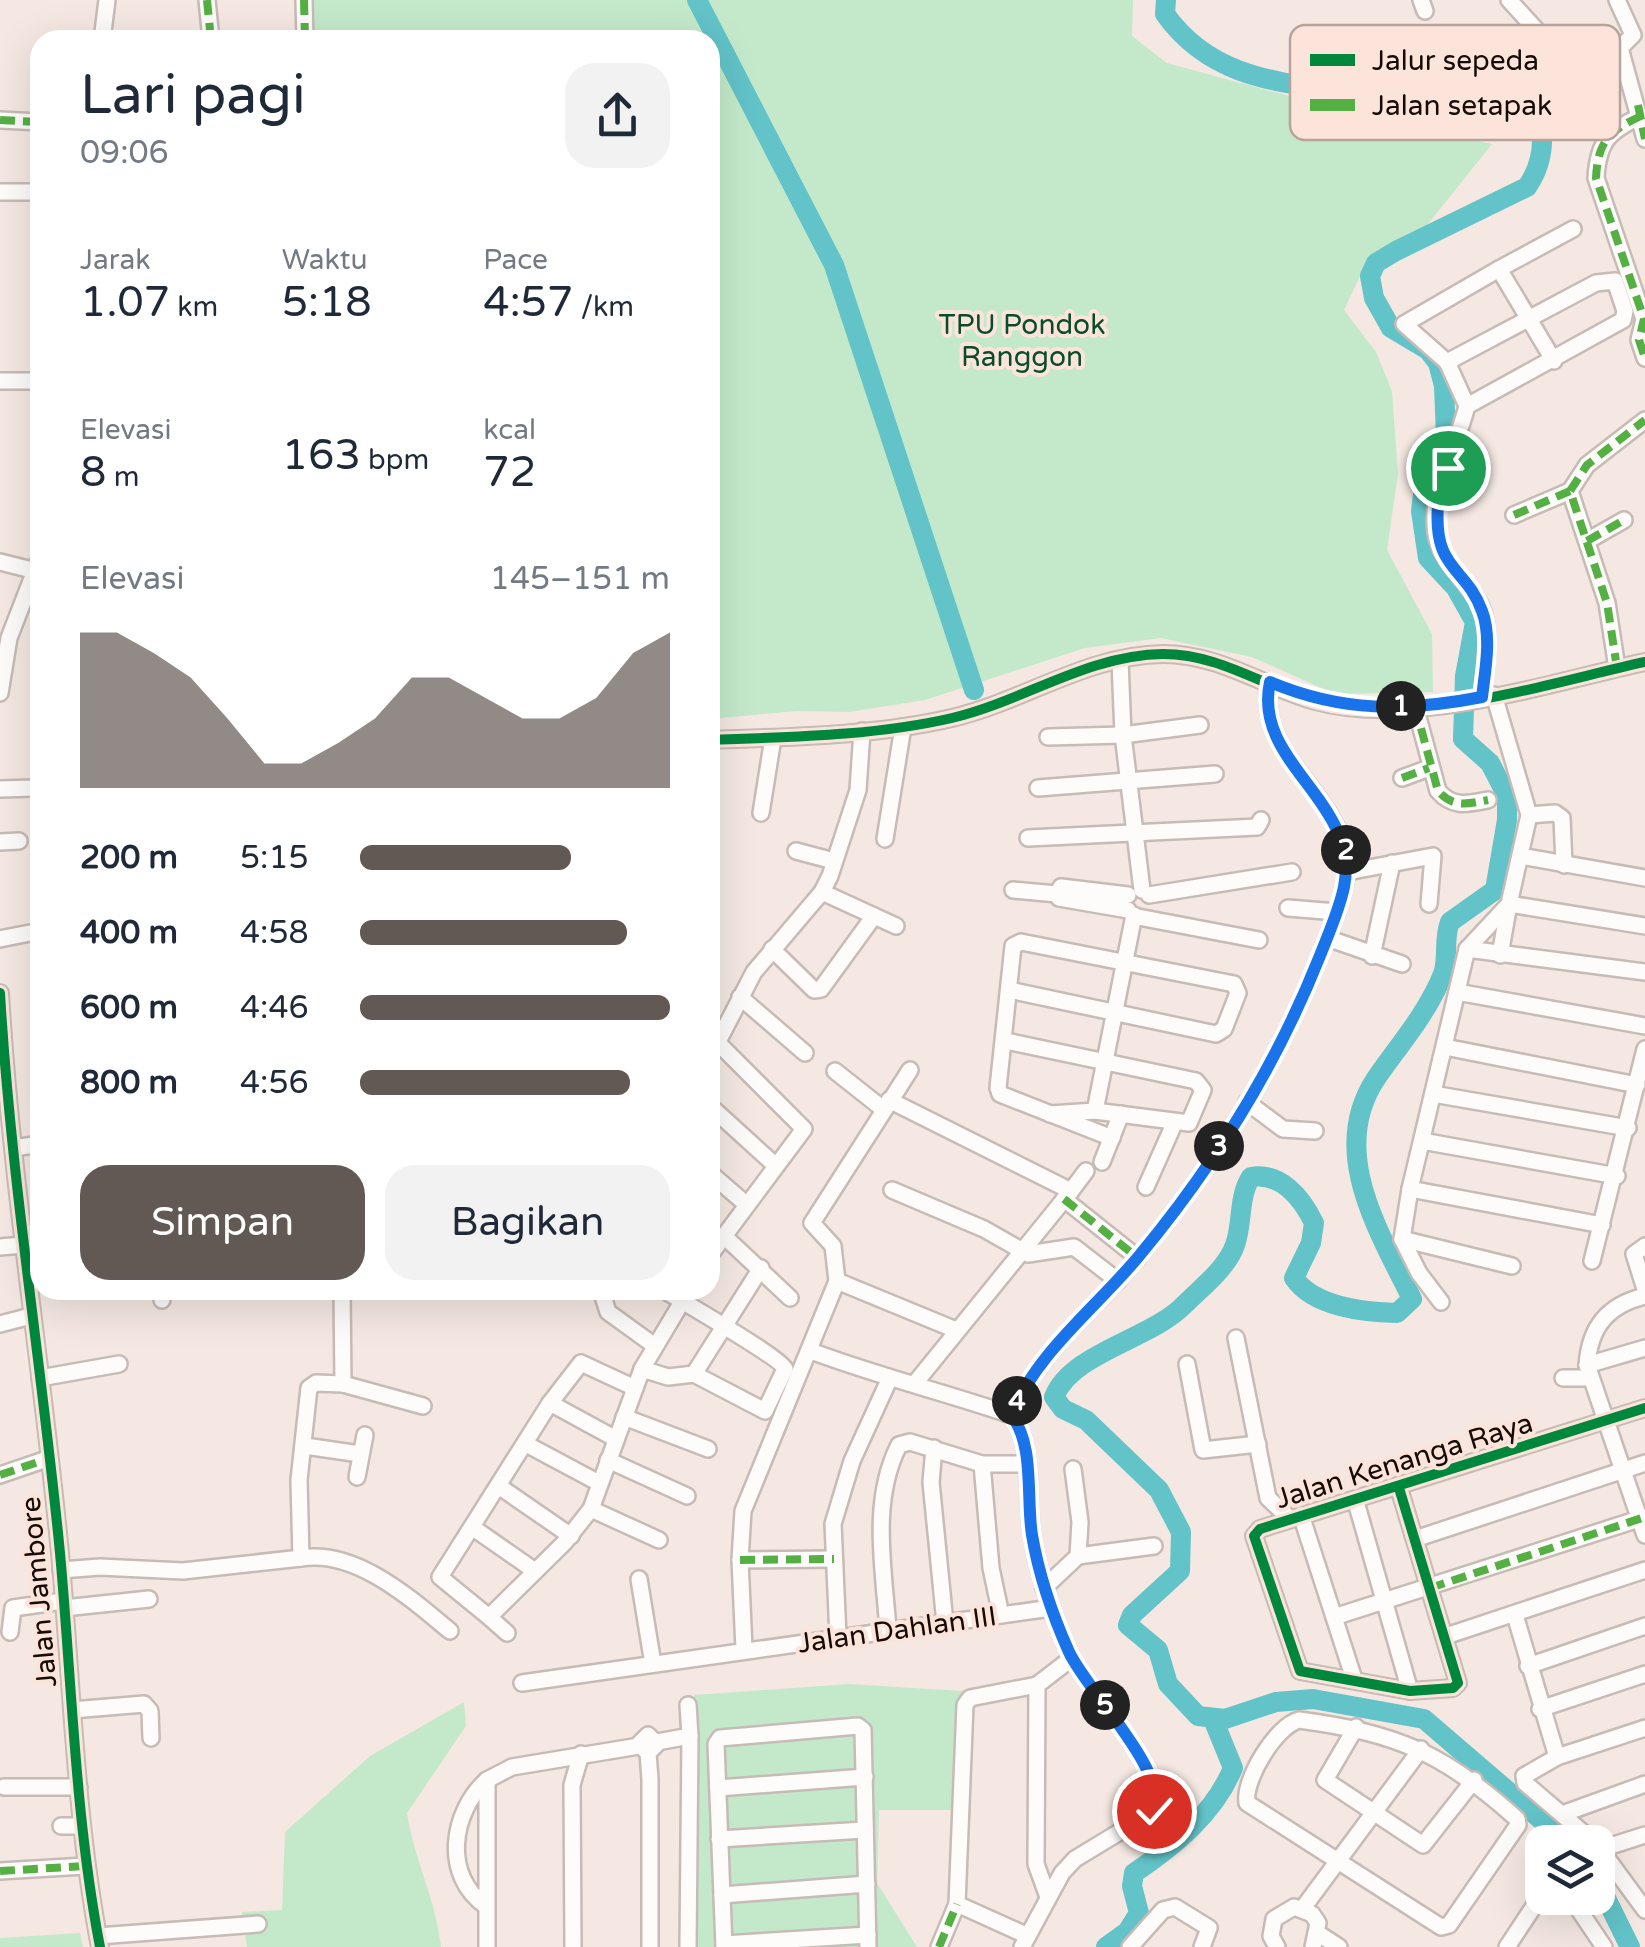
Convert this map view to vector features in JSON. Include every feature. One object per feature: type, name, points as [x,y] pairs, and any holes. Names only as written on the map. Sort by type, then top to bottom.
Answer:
[{"type":"street","points":[[103,30],[107,0]]},
{"type":"street","points":[[207,0],[210,30]]},
{"type":"street","points":[[304,0],[305,30]]},
{"type":"street","points":[[1510,0],[1532,25]]},
{"type":"street","points":[[1617,0],[1633,36],[1620,48],[1641,108],[1645,139]]},
{"type":"street","points":[[1620,125],[1641,108]]},
{"type":"street","points":[[0,120],[30,122]]},
{"type":"street","points":[[1604,140],[1597,154],[1596,178],[1644,319],[1639,340],[1645,358]]},
{"type":"street","points":[[0,192],[30,192]]},
{"type":"street","points":[[1500,955],[1529,815],[1522,782],[1484,697],[1487,649],[1482,610],[1447,562],[1436,532],[1440,479],[1455,453],[1466,406],[1447,362],[1404,324],[1573,229]]},
{"type":"street","points":[[1500,269],[1532,317],[1554,361]]},
{"type":"street","points":[[1447,362],[1596,283],[1615,282],[1625,312],[1622,320],[1554,361],[1466,406]]},
{"type":"street","points":[[0,381],[30,381]]},
{"type":"street","points":[[1514,515],[1570,491],[1586,465],[1645,420]]},
{"type":"street","points":[[1570,491],[1607,604],[1618,668]]},
{"type":"street","points":[[1587,541],[1624,520]]},
{"type":"street","points":[[0,562],[30,566]]},
{"type":"street","points":[[0,692],[10,638],[30,587]]},
{"type":"street","points":[[720,740],[862,731],[955,718],[1060,676],[1159,654],[1220,662],[1316,701],[1415,706],[1484,697],[1645,662]]},
{"type":"street","points":[[1095,1111],[1121,960],[1136,903],[1136,834],[1123,735],[1120,661]]},
{"type":"street","points":[[1011,1415],[1032,1375],[1138,1258],[1196,1184],[1298,1012],[1337,912],[1346,872],[1346,850],[1336,826],[1269,728],[1265,703],[1270,682]]},
{"type":"street","points":[[1415,706],[1429,768],[1446,800],[1462,806],[1488,800]]},
{"type":"street","points":[[1048,737],[1123,735],[1200,725]]},
{"type":"street","points":[[885,840],[903,727]]},
{"type":"street","points":[[720,1037],[772,948],[822,892],[858,790],[862,731]]},
{"type":"street","points":[[762,813],[773,738]]},
{"type":"street","points":[[1402,778],[1429,768]]},
{"type":"street","points":[[1038,788],[1215,774]]},
{"type":"street","points":[[0,789],[30,788]]},
{"type":"street","points":[[1529,815],[1555,813],[1562,818],[1564,865]]},
{"type":"street","points":[[1028,838],[1257,827],[1261,820]]},
{"type":"street","points":[[0,842],[19,841]]},
{"type":"street","points":[[796,851],[834,861]]},
{"type":"street","points":[[1346,872],[1433,856],[1429,904]]},
{"type":"street","points":[[1521,856],[1645,878]]},
{"type":"street","points":[[1372,956],[1392,863]]},
{"type":"street","points":[[1136,903],[1292,872]]},
{"type":"street","points":[[1014,890],[1057,894],[1061,888],[1136,903],[1260,940]]},
{"type":"street","points":[[822,892],[896,926]]},
{"type":"street","points":[[1509,904],[1645,926]]},
{"type":"street","points":[[1442,1302],[1419,1274],[1402,1239],[1410,1190],[1467,949],[1509,904]]},
{"type":"street","points":[[1288,908],[1337,912]]},
{"type":"street","points":[[772,948],[814,990],[820,990],[874,916]]},
{"type":"street","points":[[0,939],[30,932]]},
{"type":"street","points":[[1327,938],[1402,964]]},
{"type":"street","points":[[1009,990],[1216,1034],[1224,1029],[1238,993],[1234,984],[1224,978],[1017,943],[1012,948],[1000,1094],[1112,1138]]},
{"type":"street","points":[[1467,949],[1645,972]]},
{"type":"street","points":[[1456,992],[1645,1026]]},
{"type":"street","name":"Jalan Jambore","points":[[0,993],[23,1245],[61,1570],[85,1866],[99,1942]]},
{"type":"street","points":[[740,997],[805,1053]]},
{"type":"street","points":[[1006,1042],[1105,1059],[1202,1085],[1195,1117],[1174,1124],[1095,1111],[1050,1114]]},
{"type":"street","points":[[1446,1047],[1637,1085]]},
{"type":"street","points":[[1592,1260],[1617,1176],[1645,1049]]},
{"type":"street","points":[[720,1054],[802,1122],[804,1131],[720,1242]]},
{"type":"street","points":[[744,1650],[740,1528],[748,1493],[811,1351],[836,1281],[833,1246],[812,1223],[910,1070]]},
{"type":"street","points":[[835,1071],[886,1104],[1068,1195],[1138,1258]]},
{"type":"street","points":[[1433,1094],[1628,1128]]},
{"type":"street","points":[[1247,1102],[1283,1129],[1315,1131]]},
{"type":"street","points":[[1102,1162],[1121,1114]]},
{"type":"street","points":[[720,1115],[776,1166]]},
{"type":"street","points":[[1146,1188],[1174,1124]]},
{"type":"street","points":[[1422,1141],[1617,1176]]},
{"type":"street","points":[[14,1148],[30,1146]]},
{"type":"street","points":[[916,1382],[1086,1171]]},
{"type":"street","points":[[720,1182],[747,1205]]},
{"type":"street","points":[[892,1190],[1032,1254],[1074,1247],[1118,1281]]},
{"type":"street","points":[[1410,1190],[1602,1225]]},
{"type":"street","points":[[724,1236],[790,1298]]},
{"type":"street","points":[[1402,1239],[1512,1266]]},
{"type":"street","points":[[0,1247],[23,1245]]},
{"type":"street","points":[[1334,1617],[1643,1524],[1588,1371],[1588,1346],[1604,1314],[1645,1292],[1634,1254],[1645,1246]]},
{"type":"street","points":[[694,1374],[762,1268]]},
{"type":"street","points":[[836,1281],[956,1330]]},
{"type":"street","points":[[342,1300],[343,1384]]},
{"type":"street","points":[[605,1300],[608,1312],[656,1346]]},
{"type":"street","points":[[489,1616],[571,1536],[591,1509],[642,1369],[683,1300]]},
{"type":"street","points":[[642,1369],[668,1377],[694,1374],[765,1411],[785,1369],[782,1362],[724,1330],[690,1300]]},
{"type":"street","points":[[0,1324],[31,1316]]},
{"type":"street","points":[[1236,1338],[1268,1498],[1296,1517],[1354,1679],[1410,1690],[1457,1685],[1460,1677],[1399,1488]]},
{"type":"street","points":[[1563,1378],[1645,1348]]},
{"type":"street","points":[[811,1351],[889,1380],[916,1382],[1011,1415],[1024,1437],[1025,1464],[1050,1608],[1072,1658],[1144,1766],[1158,1803],[1154,1811],[1075,1859],[1048,1896],[1025,1941],[957,1904]]},
{"type":"street","points":[[507,1633],[440,1581],[550,1403],[581,1363],[635,1388]]},
{"type":"street","points":[[40,1378],[119,1364]]},
{"type":"street","points":[[1187,1364],[1203,1450],[1258,1444]]},
{"type":"street","points":[[838,1637],[833,1524],[840,1493],[889,1380]]},
{"type":"street","points":[[301,1558],[299,1480],[309,1388],[316,1383],[343,1384],[423,1406]]},
{"type":"street","points":[[550,1403],[616,1438]]},
{"type":"street","name":"Jalan Kenanga Raya","points":[[1354,1679],[1300,1672],[1295,1664],[1254,1536],[1260,1528],[1356,1502],[1645,1408]]},
{"type":"street","points":[[624,1417],[708,1449]]},
{"type":"street","points":[[358,1477],[364,1434]]},
{"type":"street","points":[[888,1630],[881,1512],[884,1486],[900,1445],[910,1442],[982,1464],[1025,1464]]},
{"type":"street","points":[[526,1444],[599,1483]]},
{"type":"street","points":[[305,1446],[360,1454]]},
{"type":"street","points":[[934,1448],[931,1482],[945,1622]]},
{"type":"street","points":[[0,1475],[48,1459]]},
{"type":"street","points":[[608,1460],[688,1496]]},
{"type":"street","points":[[1415,1539],[1645,1463]]},
{"type":"street","points":[[982,1464],[990,1568],[1001,1615]]},
{"type":"street","points":[[1074,1469],[1080,1522],[1078,1556]]},
{"type":"street","points":[[500,1487],[571,1536]]},
{"type":"street","points":[[1356,1502],[1410,1690]]},
{"type":"street","points":[[591,1509],[659,1540]]},
{"type":"street","points":[[472,1527],[535,1571]]},
{"type":"street","points":[[1044,1588],[1078,1556],[1154,1546]]},
{"type":"street","points":[[61,1570],[100,1567],[183,1571],[316,1556],[347,1562],[450,1630]]},
{"type":"street","points":[[740,1560],[834,1559]]},
{"type":"street","points":[[1446,1636],[1645,1570]]},
{"type":"street","points":[[639,1579],[653,1664]]},
{"type":"street","points":[[10,1632],[13,1608],[149,1599]]},
{"type":"street","name":"Jalan Dahlan III","points":[[522,1683],[1050,1608]]},
{"type":"street","points":[[1515,1615],[1540,1709],[1558,1756]]},
{"type":"street","points":[[1528,1666],[1645,1626]]},
{"type":"street","points":[[939,1947],[957,1904],[965,1705],[970,1698],[1037,1685],[1072,1658]]},
{"type":"street","points":[[1540,1709],[1645,1674]]},
{"type":"street","points":[[1037,1685],[1036,1864],[1048,1896]]},
{"type":"street","points":[[72,1710],[144,1704],[150,1710],[152,1738]]},
{"type":"street","points":[[688,1705],[688,1947]]},
{"type":"street","points":[[1292,1722],[1356,1728],[1421,1749],[1474,1780],[1518,1825],[1445,1928],[1336,1864],[1250,1807],[1245,1791],[1292,1722]]},
{"type":"street","points":[[858,1726],[863,1730],[868,1941],[724,1945],[718,1788],[716,1744],[720,1738],[858,1726]]},
{"type":"street","points":[[1356,1728],[1324,1779],[1423,1845],[1474,1780]]},
{"type":"street","points":[[1576,1825],[1524,1780],[1530,1769],[1645,1728]]},
{"type":"street","points":[[486,1906],[467,1890],[457,1857],[465,1803],[487,1780],[512,1767],[553,1758],[648,1747],[690,1736]]},
{"type":"street","points":[[648,1747],[650,1947]]},
{"type":"street","points":[[1303,1908],[1421,1749]]},
{"type":"street","points":[[572,1947],[572,1785],[581,1754]]},
{"type":"street","points":[[553,1758],[572,1785]]},
{"type":"street","points":[[718,1788],[865,1776]]},
{"type":"street","points":[[487,1780],[487,1947]]},
{"type":"street","points":[[1565,1814],[1645,1784]]},
{"type":"street","points":[[4,1787],[79,1786]]},
{"type":"street","points":[[61,1826],[82,1826]]},
{"type":"street","points":[[720,1839],[865,1830]]},
{"type":"street","points":[[1615,1842],[1645,1835]]},
{"type":"street","points":[[0,1871],[85,1866]]},
{"type":"street","points":[[1615,1868],[1642,1902]]},
{"type":"street","points":[[722,1895],[867,1884]]},
{"type":"street","points":[[1130,1947],[1163,1910],[1175,1907],[1208,1927],[1210,1933],[1202,1947]]},
{"type":"street","points":[[1277,1947],[1271,1936],[1274,1920],[1286,1908],[1303,1908],[1312,1914],[1316,1940],[1339,1947]]},
{"type":"street","points":[[1507,1947],[1528,1915]]},
{"type":"street","points":[[1580,1915],[1596,1943]]},
{"type":"street","points":[[99,1942],[258,1924]]},
{"type":"green space","name":"TPU Pondok Ranggon","points":[[304,0],[1133,0],[1132,36],[1167,63],[1290,96],[1290,140],[1473,140],[1492,144],[1424,229],[1368,259],[1344,310],[1376,352],[1392,391],[1398,474],[1387,550],[1432,634],[1433,692],[1335,694],[1252,657],[1161,638],[1085,648],[925,700],[849,712],[796,711],[720,718],[720,30],[306,30]]},
{"type":"green space","points":[[848,1684],[963,1691],[968,1810],[879,1810],[877,1883],[917,1947],[694,1947],[694,1695]]},
{"type":"green space","points":[[464,1702],[466,1726],[407,1813],[441,1947],[247,1947],[242,1912],[282,1910],[285,1832],[370,1756]]},
{"type":"green space","points":[[80,1933],[83,1947],[0,1947],[0,1938]]},
{"type":"waterway","points":[[697,0],[713,30]]},
{"type":"waterway","points":[[1166,0],[1165,14],[1187,39],[1212,57],[1238,70],[1290,84]]},
{"type":"waterway","points":[[720,44],[834,265],[974,690]]},
{"type":"waterway","points":[[1542,140],[1539,162],[1527,187],[1396,251],[1376,263],[1370,276],[1374,298],[1391,328],[1428,350],[1438,363],[1444,386],[1446,436],[1425,477],[1421,511],[1428,558],[1456,588],[1475,622],[1465,676],[1463,739],[1490,763],[1507,796],[1507,820],[1495,890],[1450,922],[1446,961],[1437,988],[1377,1077],[1363,1105],[1357,1133],[1363,1190],[1412,1299],[1397,1313],[1369,1311],[1326,1302],[1303,1288],[1294,1278],[1311,1243],[1314,1223],[1281,1183],[1251,1177],[1244,1193],[1235,1245],[1220,1269],[1171,1316],[1077,1368],[1054,1397],[1063,1409],[1086,1420],[1159,1490],[1181,1532],[1180,1571],[1132,1615],[1128,1625],[1158,1650],[1168,1684],[1198,1716],[1225,1719],[1276,1702],[1313,1699],[1424,1719],[1547,1825]]},
{"type":"waterway","points":[[1106,1947],[1127,1932],[1139,1913],[1132,1886],[1134,1873],[1191,1828],[1215,1800],[1233,1768],[1213,1719]]},
{"type":"waterway","points":[[1614,1915],[1630,1947]]},
{"type":"marked path","points":[[207,0],[210,30]]},
{"type":"marked path","points":[[304,0],[305,30]]},
{"type":"marked path","points":[[1638,105],[1645,139]]},
{"type":"marked path","points":[[1620,128],[1641,116]]},
{"type":"marked path","points":[[0,120],[30,122]]},
{"type":"marked path","points":[[1606,140],[1599,155],[1596,178],[1644,319],[1639,340],[1645,358]]},
{"type":"marked path","points":[[1617,668],[1607,603],[1570,491],[1587,465],[1645,420]]},
{"type":"marked path","points":[[1514,515],[1570,491]]},
{"type":"marked path","points":[[1587,541],[1624,520]]},
{"type":"marked path","points":[[1415,706],[1438,791],[1455,802],[1488,800]]},
{"type":"marked path","points":[[1402,778],[1429,768]]},
{"type":"marked path","points":[[1064,1199],[1138,1258]]},
{"type":"marked path","points":[[0,1475],[47,1459]]},
{"type":"marked path","points":[[1430,1588],[1645,1517]]},
{"type":"marked path","points":[[740,1560],[834,1559]]},
{"type":"marked path","points":[[0,1871],[85,1866]]},
{"type":"marked path","points":[[939,1947],[957,1904]]},
{"type":"cycle path","points":[[720,740],[832,735],[952,718],[1082,670],[1135,656],[1184,655],[1222,665],[1315,701],[1353,708],[1394,709],[1480,700],[1645,662]]},
{"type":"cycle path","points":[[0,993],[11,1134],[30,1292]]},
{"type":"cycle path","points":[[31,1300],[60,1553],[80,1800],[100,1947]]},
{"type":"cycle path","points":[[1399,1488],[1458,1683],[1453,1688],[1410,1691],[1300,1671],[1254,1536],[1260,1529],[1645,1408]]},
{"type":"route","points":[[1154,1811],[1158,1797],[1155,1786],[1072,1658],[1050,1608],[1032,1535],[1024,1437],[1011,1415],[1032,1375],[1138,1258],[1196,1184],[1298,1012],[1337,912],[1344,890],[1346,850],[1323,804],[1269,728],[1265,703],[1270,682],[1316,701],[1383,708],[1482,697],[1487,649],[1482,610],[1447,562],[1436,532],[1440,479],[1448,468]]}]
